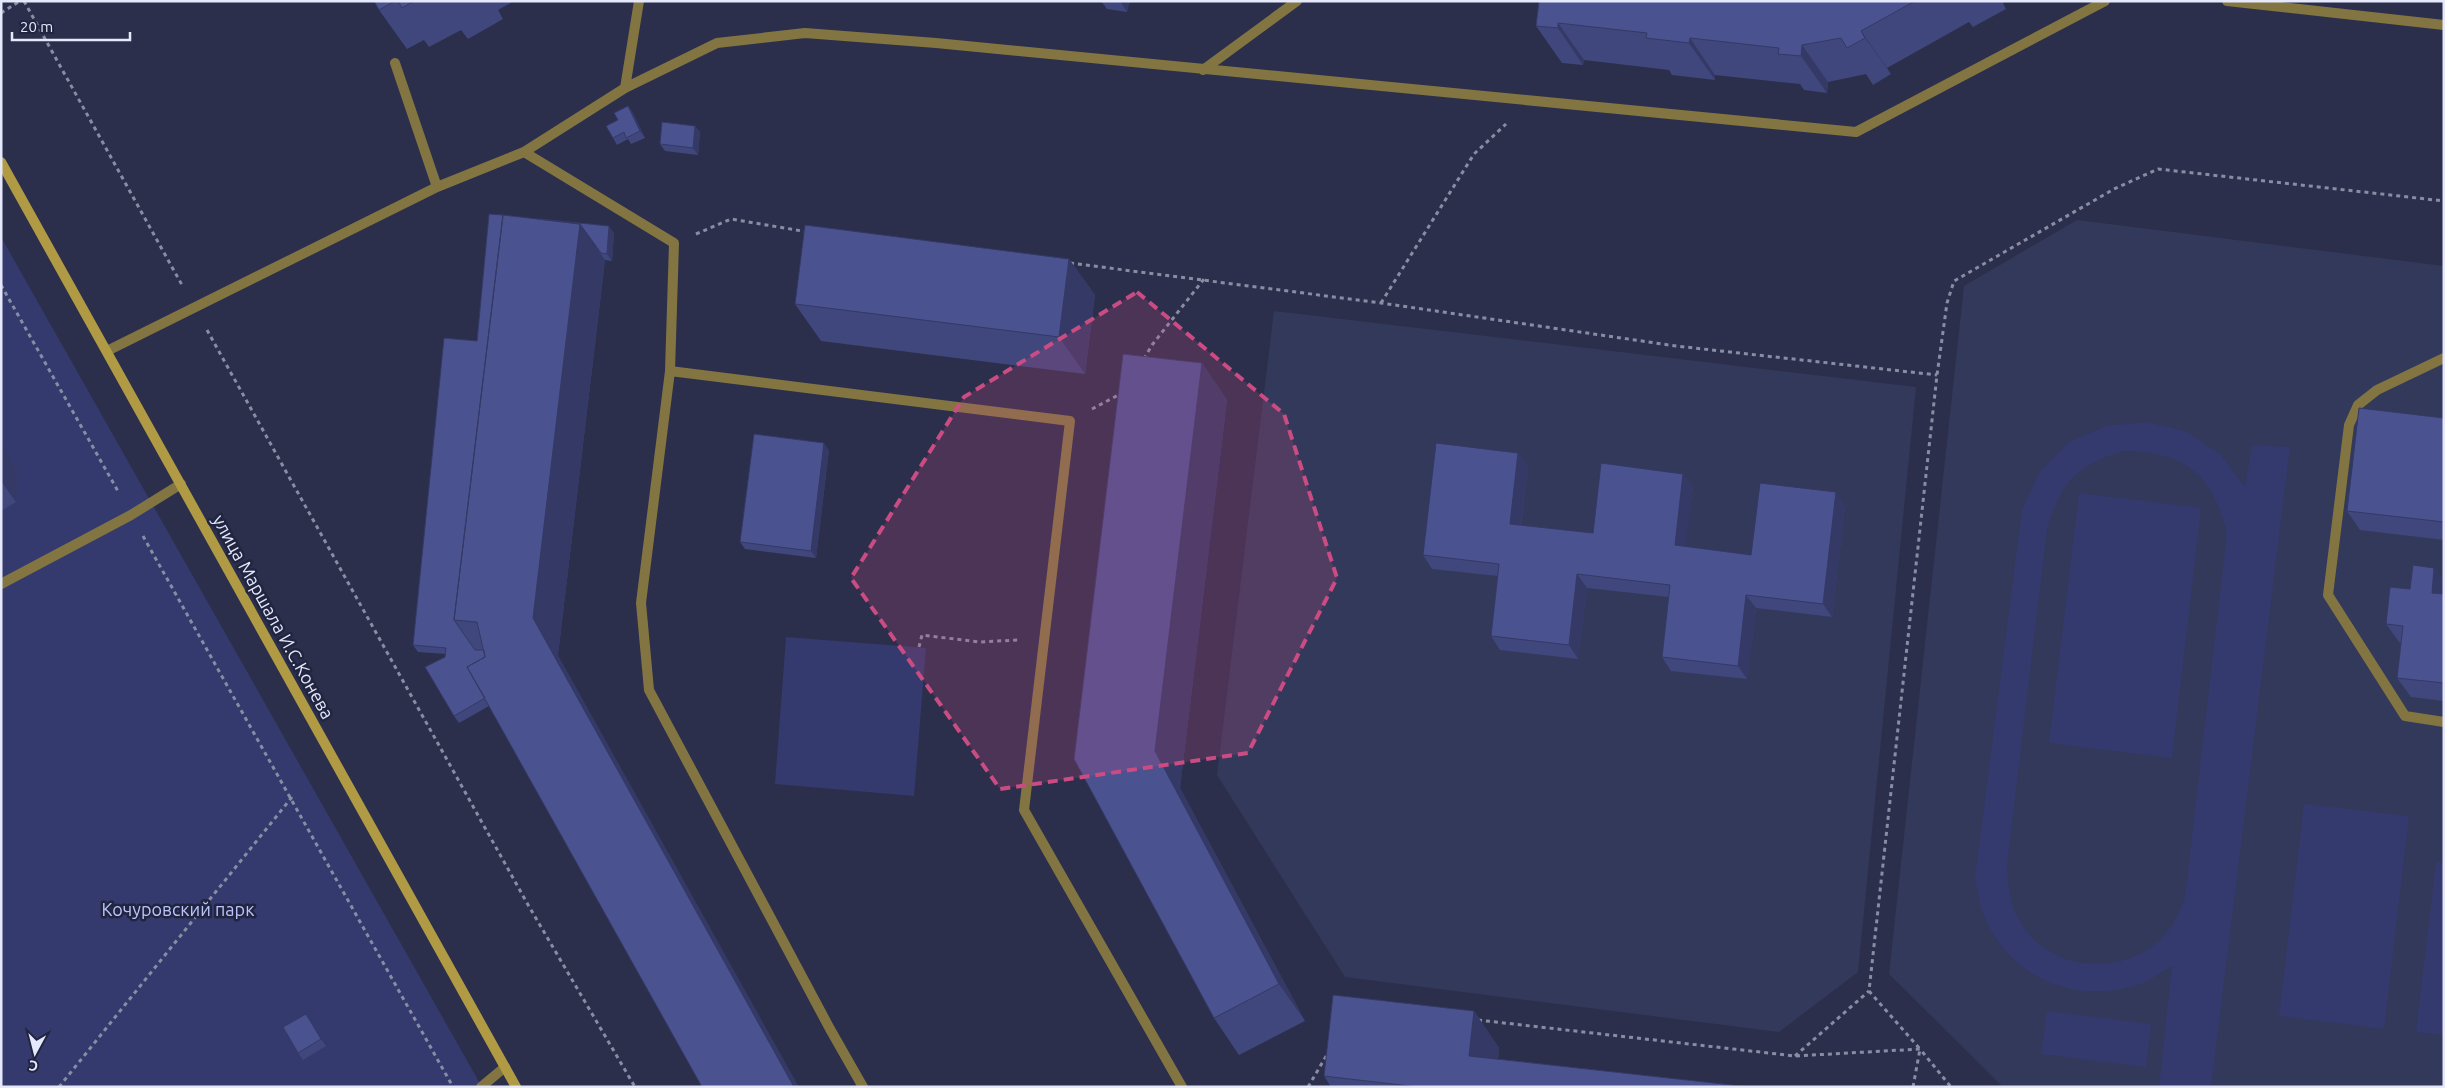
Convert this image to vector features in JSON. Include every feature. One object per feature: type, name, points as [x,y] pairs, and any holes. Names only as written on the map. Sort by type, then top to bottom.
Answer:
[{"type":"main road","name":"улица Маршала И.С.Конева","points":[[1,162],[516,1087]]},
{"type":"lane","points":[[626,88],[639,1]]},
{"type":"lane","points":[[1204,70],[1298,1]]},
{"type":"lane","points":[[107,351],[437,187],[524,152],[626,88],[717,43],[805,33],[936,43],[1856,132],[2105,1]]},
{"type":"lane","points":[[2227,1],[2444,25]]},
{"type":"lane","points":[[395,62],[437,187]]},
{"type":"lane","points":[[524,152],[674,243],[670,371],[641,603],[649,690],[830,1029],[863,1087]]},
{"type":"lane","points":[[2444,358],[2377,390],[2358,405],[2349,425],[2328,595],[2405,716],[2444,722]]},
{"type":"lane","points":[[670,371],[1070,421],[1024,810],[1182,1087]]},
{"type":"lane","points":[[1,584],[131,514],[181,484]]},
{"type":"lane","points":[[481,1087],[505,1067]]},
{"type":"path","points":[[1,13],[20,1]]},
{"type":"path","points":[[24,1],[527,903],[635,1087]]},
{"type":"path","points":[[1381,303],[1474,154],[1530,101]]},
{"type":"path","points":[[1795,1056],[1869,991],[1937,375],[1947,303],[1954,281],[2114,189],[2158,169],[2444,201]]},
{"type":"path","points":[[674,243],[732,219],[814,233]]},
{"type":"path","points":[[1067,263],[1381,303],[1676,346],[1937,375]]},
{"type":"path","points":[[1143,360],[1152,345],[1204,279]]},
{"type":"path","points":[[1,285],[292,797],[453,1087]]},
{"type":"path","points":[[1070,421],[1126,391]]},
{"type":"path","points":[[919,647],[922,635],[979,642],[1044,638]]},
{"type":"path","points":[[59,1087],[292,797]]},
{"type":"path","points":[[1869,991],[1951,1087]]},
{"type":"path","points":[[1474,1020],[1795,1056],[1920,1049]]},
{"type":"path","points":[[1308,1087],[1332,1047]]},
{"type":"path","points":[[1913,1087],[1920,1049]]},
{"type":"highlighted area","points":[[1137,292],[1284,414],[1337,578],[1248,753],[1000,789],[851,578],[964,397]]},
{"type":"shaded area","points":[[2077,220],[2444,266],[2444,1087],[2003,1087],[1889,974],[1964,286]]},
{"type":"shaded area","points":[[1274,311],[1916,387],[1858,972],[1779,1032],[1345,977],[1217,775]]},
{"type":"green space","name":"Кочуровский парк","points":[[1,237],[482,1087],[1,1087]]},
{"type":"green space","points":[[2147,422],[2187,432],[2221,455],[2245,487],[2252,445],[2290,447],[2211,1087],[2159,1087],[2172,966],[2138,985],[2115,990],[2091,991],[2069,988],[2047,981],[2027,970],[2010,955],[1995,937],[1982,912],[1975,878],[2022,510],[2039,473],[2068,443],[2106,426]],"holes":[[[2124,451],[2145,452],[2164,456],[2193,470],[2204,481],[2213,495],[2221,512],[2227,533],[2185,897],[2174,922],[2157,943],[2138,955],[2116,962],[2094,964],[2072,961],[2051,952],[2033,939],[2019,920],[2013,906],[2007,865],[2047,529],[2052,513],[2065,487],[2082,469],[2107,456]]]},
{"type":"green space","points":[[2079,493],[2201,508],[2172,758],[2049,743]]},
{"type":"green space","points":[[786,637],[926,648],[914,796],[775,784]]},
{"type":"green space","points":[[2304,804],[2409,816],[2384,1029],[2279,1016]]},
{"type":"green space","points":[[2436,862],[2444,863],[2444,1035],[2416,1032]]},
{"type":"green space","points":[[2047,1011],[2151,1024],[2146,1067],[2041,1054]]},
{"type":"building","points":[[374,1],[395,1],[379,10]]},
{"type":"building","points":[[398,1],[414,1],[402,8]]},
{"type":"building","points":[[1539,1],[1915,1],[1861,31],[1865,38],[1847,48],[1841,38],[1802,45],[1801,56],[1778,54],[1779,48],[1690,38],[1689,43],[1646,38],[1647,33],[1558,23],[1558,28],[1536,26]]},
{"type":"building","points":[[628,106],[640,131],[626,138],[624,132],[613,138],[606,126],[618,120],[614,113]]},
{"type":"building","points":[[662,122],[695,126],[693,148],[660,144]]},
{"type":"building","points":[[489,214],[503,215],[454,620],[475,650],[484,650],[485,657],[467,667],[485,698],[454,716],[425,667],[445,657],[446,648],[413,645],[444,338],[477,341]]},
{"type":"building","points":[[503,215],[580,224],[533,618],[794,1087],[702,1087],[467,667],[485,657],[477,622],[454,620]]},
{"type":"building","points":[[540,219],[609,226],[607,254],[601,253],[580,224]]},
{"type":"building","points":[[805,225],[1069,259],[1059,337],[795,304]]},
{"type":"building","points":[[1123,354],[1202,363],[1155,751],[1279,984],[1214,1018],[1074,759]]},
{"type":"building","points":[[2359,408],[2444,418],[2444,522],[2347,511]]},
{"type":"building","points":[[754,434],[824,443],[811,551],[740,542]]},
{"type":"building","points":[[1436,443],[1518,453],[1510,524],[1593,533],[1601,463],[1683,474],[1675,545],[1751,555],[1760,483],[1836,492],[1823,604],[1746,595],[1738,666],[1662,657],[1670,585],[1577,574],[1569,645],[1491,636],[1499,564],[1423,555]]},
{"type":"building","points":[[2413,565],[2434,568],[2432,593],[2444,594],[2444,683],[2397,678],[2403,626],[2386,624],[2390,587],[2410,589]]},
{"type":"building","points":[[1333,995],[1474,1011],[1469,1056],[1750,1087],[1418,1087],[1324,1076]]},
{"type":"building","points":[[306,1014],[321,1039],[298,1053],[283,1027]]}]
